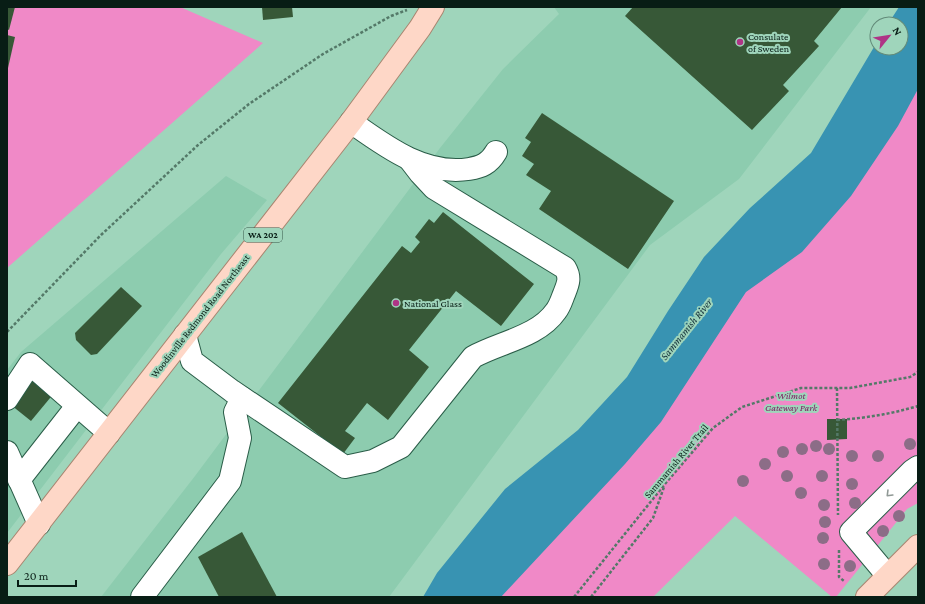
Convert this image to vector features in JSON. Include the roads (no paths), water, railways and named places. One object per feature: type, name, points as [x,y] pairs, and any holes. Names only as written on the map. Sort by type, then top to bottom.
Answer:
[{"type":"main road","name":"Woodinville Redmond Road Northeast","points":[[10,553],[39,524],[351,122],[430,11]]},
{"type":"main road","points":[[867,597],[887,575],[918,546]]},
{"type":"lane","points":[[351,122],[410,160],[436,168],[460,170],[482,166],[493,158],[496,152]]},
{"type":"lane","points":[[185,336],[192,361],[242,398],[345,467],[373,461],[401,447],[473,357],[540,327],[557,311],[569,282],[568,274],[565,268],[434,188],[410,160]]},
{"type":"lane","points":[[7,400],[30,364],[109,433]]},
{"type":"lane","points":[[142,597],[230,480],[240,438],[235,412],[242,398]]},
{"type":"lane","points":[[19,480],[78,406]]},
{"type":"lane","points":[[7,452],[39,524]]},
{"type":"lane","points":[[887,575],[851,532],[912,471],[918,467]]},
{"type":"water","name":"Sammamish River","points":[[899,7],[918,7],[918,89],[898,126],[851,196],[802,252],[746,292],[661,422],[625,464],[501,597],[423,597],[437,573],[505,489],[578,430],[627,377],[704,257],[750,208],[811,153],[869,55],[909,56],[909,16],[893,16]]},
{"type":"place","name":"Consulate of Sweden","points":[[740,42]]},
{"type":"place","name":"National Glass","points":[[396,303]]},
{"type":"park label","name":"Wilmot Gateway Park","points":[[791,400]]}]
